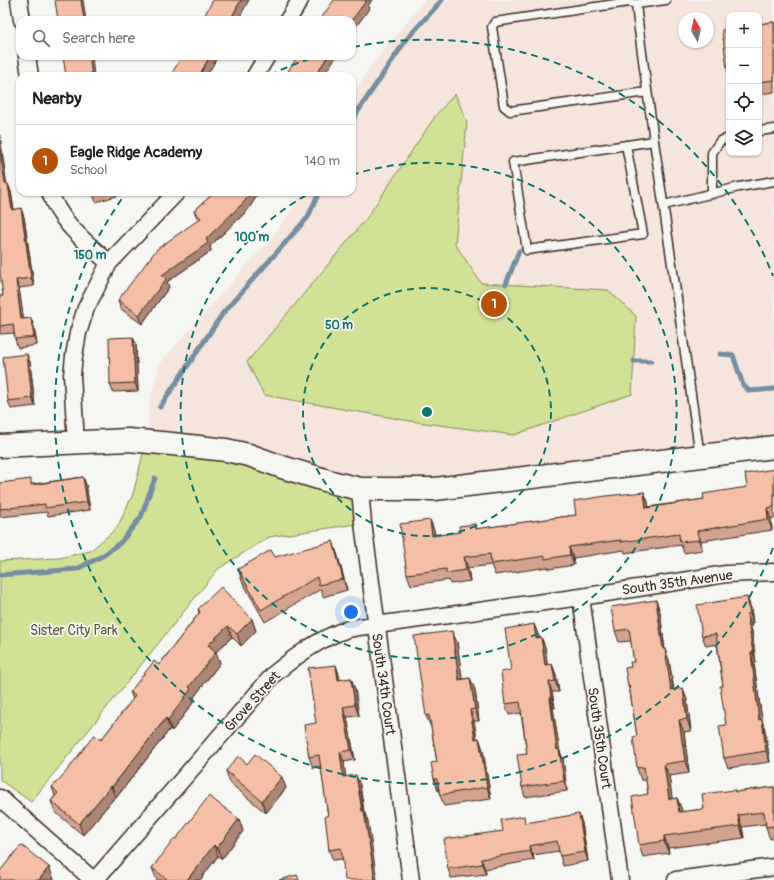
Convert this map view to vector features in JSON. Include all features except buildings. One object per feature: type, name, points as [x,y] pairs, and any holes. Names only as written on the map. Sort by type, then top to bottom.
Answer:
[{"type":"street","points":[[19,0],[21,16]]},
{"type":"street","points":[[290,16],[300,0]]},
{"type":"street","points":[[28,60],[29,72]]},
{"type":"street","points":[[258,72],[265,60]]},
{"type":"street","points":[[52,196],[64,219],[109,263]]},
{"type":"street","points":[[76,443],[72,375],[77,340],[86,308],[109,263],[173,196]]},
{"type":"street","points":[[0,446],[128,440],[226,450],[249,455],[282,467],[360,489],[435,489],[774,446]]},
{"type":"street","name":"South 34th Court","points":[[360,489],[376,625],[411,880]]},
{"type":"street","name":"South 35th Avenue","points":[[581,597],[726,574],[774,572]]},
{"type":"street","name":"Grove Street","points":[[94,880],[274,674],[298,655],[322,641],[349,629],[581,597]]},
{"type":"street","name":"South 35th Court","points":[[581,597],[620,880]]},
{"type":"street","points":[[0,798],[94,880]]},
{"type":"street","points":[[676,880],[774,867]]},
{"type":"lane","points":[[647,92],[510,111],[504,106],[492,26],[495,22],[630,2],[636,4],[666,0]]},
{"type":"lane","points":[[636,4],[647,92],[700,456]]},
{"type":"lane","points":[[762,131],[774,129]]},
{"type":"lane","points":[[712,194],[712,153],[720,142],[726,139]]},
{"type":"lane","points":[[626,145],[643,234],[527,250],[513,162],[626,145],[654,141]]},
{"type":"lane","points":[[664,205],[774,181]]},
{"type":"shaded area","points":[[425,0],[774,0],[774,447],[360,489],[146,442],[151,396],[160,363],[266,244],[293,209],[300,196],[356,196],[356,91],[369,68]]},
{"type":"green space","points":[[455,94],[467,122],[455,244],[481,283],[608,290],[636,316],[632,394],[514,435],[410,421],[264,395],[247,362],[366,219],[436,115]]},
{"type":"green space","name":"Sister City Park","points":[[146,442],[360,489],[363,523],[269,537],[218,569],[31,802],[0,780],[0,561],[59,558],[90,551],[117,528],[133,494]]},
{"type":"waterway","points":[[356,114],[406,40],[442,0]]},
{"type":"waterway","points":[[160,407],[223,313],[308,217],[317,196]]},
{"type":"waterway","points":[[506,284],[519,251]]},
{"type":"waterway","points":[[720,354],[733,355],[743,385],[749,391],[774,389]]},
{"type":"waterway","points":[[634,361],[651,361]]},
{"type":"waterway","points":[[0,575],[77,569],[104,555],[121,542],[141,517],[155,478]]},
{"type":"place","name":"Eagle Ridge Academy","points":[[494,304]]}]
